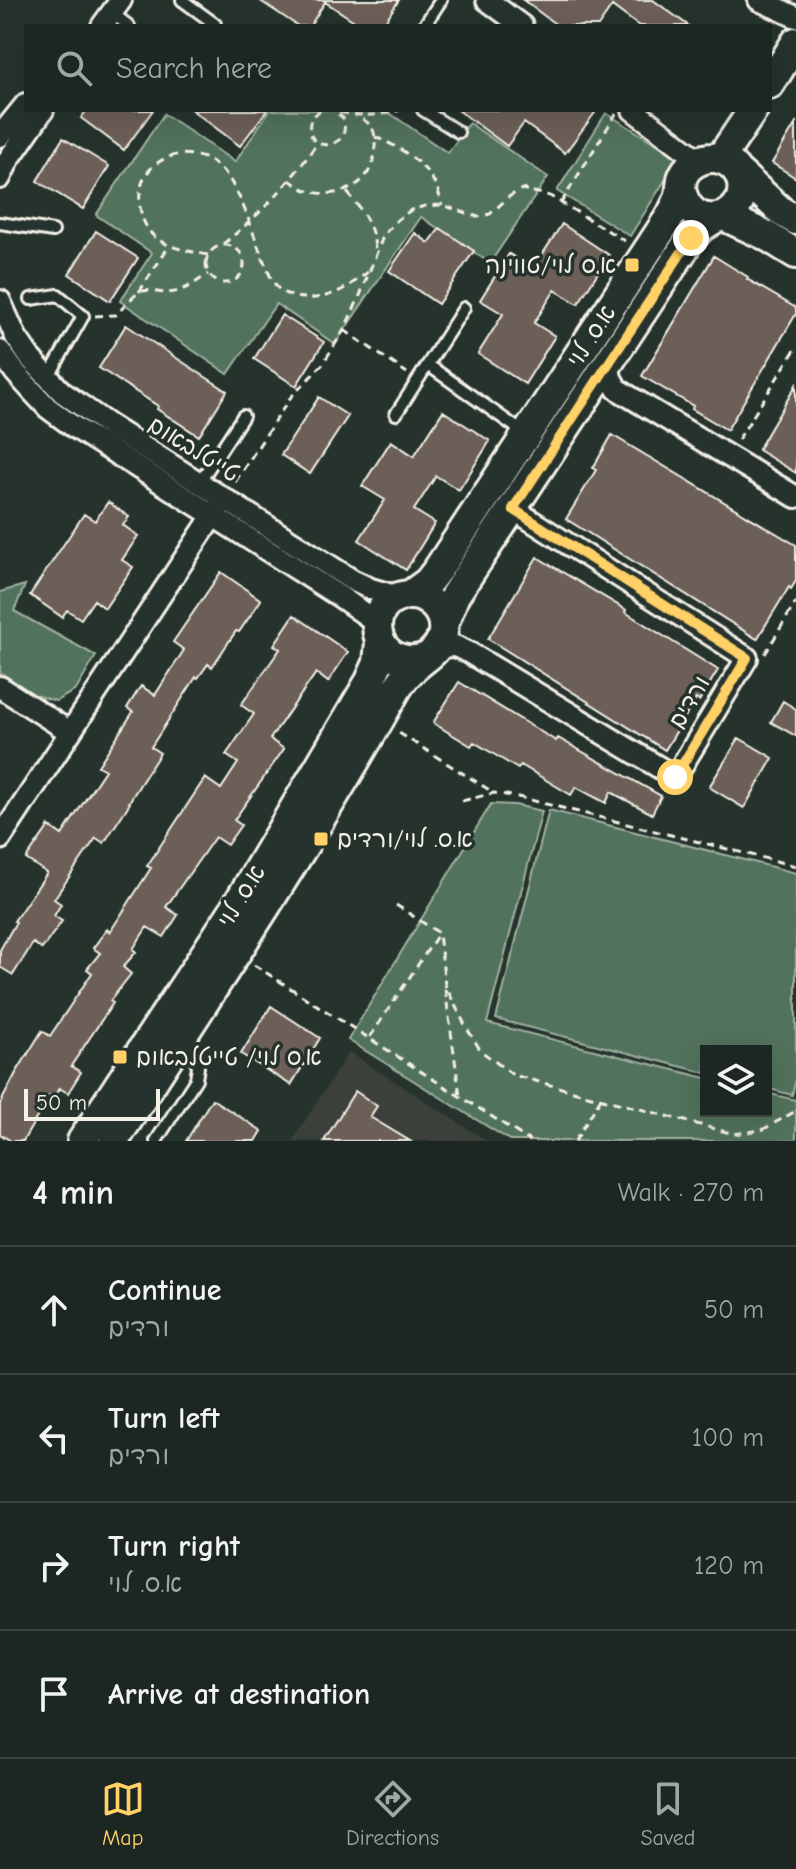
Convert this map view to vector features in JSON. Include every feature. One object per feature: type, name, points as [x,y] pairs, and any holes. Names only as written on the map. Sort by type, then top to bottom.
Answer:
[{"type":"main road","points":[[772,81],[796,42]]},
{"type":"main road","points":[[752,112],[719,164],[686,172],[681,189],[683,199],[695,214],[704,218],[719,218],[765,235],[796,254]]},
{"type":"main road","points":[[719,164],[742,182],[739,202],[732,211],[719,218]]},
{"type":"main road","points":[[719,164],[796,220]]},
{"type":"main road","name":"א.ס. לוי","points":[[404,596],[428,582],[438,569],[671,215],[681,189]]},
{"type":"main road","name":"א.ס. לוי","points":[[114,1141],[235,953],[400,684],[436,643],[455,595],[691,238],[701,227],[719,218]]},
{"type":"main road","points":[[404,596],[420,596],[429,600],[441,615],[436,643],[417,661],[396,658],[386,651],[379,636],[378,620],[382,610],[389,602],[404,596]]},
{"type":"main road","name":"א.ס. לוי","points":[[82,1141],[234,910],[370,681],[378,663],[379,636]]},
{"type":"street","points":[[487,0],[519,24]]},
{"type":"street","points":[[759,0],[796,17]]},
{"type":"street","points":[[0,136],[24,106]]},
{"type":"street","points":[[0,178],[9,159],[42,112]]},
{"type":"street","points":[[636,112],[719,164]]},
{"type":"street","name":"טייטלבאום","points":[[0,301],[16,337],[62,392],[199,483],[218,507],[369,617],[379,636]]},
{"type":"street","name":"טייטלבאום","points":[[0,351],[48,408],[99,444],[352,580],[371,589],[404,596]]},
{"type":"street","points":[[608,364],[617,389],[796,497]]},
{"type":"street","points":[[0,839],[218,507]]},
{"type":"street","points":[[513,509],[747,658]]},
{"type":"street","name":"ורדים","points":[[436,643],[468,652],[675,777],[747,658]]},
{"type":"street","points":[[0,687],[70,732]]},
{"type":"lane","points":[[182,0],[215,24]]},
{"type":"lane","points":[[425,24],[441,0]]},
{"type":"lane","points":[[426,112],[458,132]]},
{"type":"lane","points":[[0,223],[53,231]]},
{"type":"lane","points":[[31,299],[58,295],[83,316],[48,378]]},
{"type":"lane","points":[[396,414],[464,308]]},
{"type":"lane","points":[[428,365],[527,434]]},
{"type":"lane","points":[[199,483],[243,416]]},
{"type":"lane","points":[[156,1141],[196,1079],[198,1067],[186,1029]]},
{"type":"path","points":[[317,112],[309,125],[312,138],[317,143],[329,145],[342,136],[345,124],[337,112]]},
{"type":"path","points":[[290,180],[299,188],[327,194],[347,192],[369,172],[375,159],[375,137],[371,124],[342,112]]},
{"type":"path","points":[[356,116],[394,112]]},
{"type":"path","points":[[561,203],[617,112]]},
{"type":"path","points":[[375,137],[394,145],[426,171],[436,186],[442,205]]},
{"type":"path","points":[[223,244],[237,248],[244,260],[242,273],[236,280],[224,284],[208,274],[208,255],[249,223],[290,180],[317,143]]},
{"type":"path","points":[[208,255],[169,246],[154,237],[145,226],[139,208],[141,190],[147,172],[162,160],[183,153],[202,157],[217,165],[228,178],[268,272],[280,290],[297,298],[314,299],[333,295],[369,271]]},
{"type":"path","points":[[218,507],[290,398],[322,365],[344,330],[384,234],[411,210],[442,205],[478,217],[490,214],[522,189],[550,196],[646,253]]},
{"type":"path","points":[[347,192],[359,206],[375,237],[375,254]]},
{"type":"path","points":[[83,316],[116,315],[139,292],[169,246]]},
{"type":"path","points":[[139,292],[176,292],[208,274]]},
{"type":"path","points":[[344,330],[418,380]]},
{"type":"path","points":[[728,457],[796,348]]},
{"type":"path","points":[[747,658],[765,655],[796,604]]},
{"type":"path","points":[[379,721],[494,793],[796,866]]},
{"type":"path","points":[[462,801],[494,793]]},
{"type":"path","points":[[396,905],[439,933]]},
{"type":"path","points":[[369,1038],[439,933]]},
{"type":"path","points":[[439,933],[460,1096]]},
{"type":"path","points":[[235,953],[530,1141]]},
{"type":"path","points":[[445,985],[481,1051],[513,1075],[734,1134],[762,1130],[796,1111]]},
{"type":"path","points":[[575,1141],[601,1098]]},
{"type":"path","points":[[734,1134],[734,1141]]},
{"type":"shaded area","points":[[349,1052],[487,1141],[292,1141]]},
{"type":"green space","points":[[269,112],[388,112],[448,153],[469,123],[548,177],[490,263],[421,217],[335,344],[276,304],[228,374],[120,301],[152,253],[96,215],[164,114],[235,162]]},
{"type":"green space","points":[[606,113],[679,158],[630,236],[557,191]]},
{"type":"green space","points":[[25,585],[14,611],[96,656],[76,690],[56,701],[35,695],[0,672],[0,592]]},
{"type":"green space","points":[[491,804],[542,811],[487,1023],[700,1076],[700,1117],[772,1117],[772,1094],[796,1100],[796,1141],[511,1141],[348,1040]]},
{"type":"green space","points":[[549,810],[796,873],[796,1079],[792,1095],[772,1090],[772,1045],[700,1045],[700,1071],[496,1019]]},
{"type":"building","points":[[259,0],[399,0],[383,24],[359,24],[325,2],[311,24],[295,24]]},
{"type":"building","points":[[523,0],[653,0],[686,24],[636,24],[612,6],[599,24],[555,24]]},
{"type":"building","points":[[86,112],[152,112],[124,150],[81,118]]},
{"type":"building","points":[[195,112],[266,112],[240,146]]},
{"type":"building","points":[[461,112],[596,112],[565,153],[524,123],[507,146]]},
{"type":"building","points":[[796,123],[796,178],[772,163]]},
{"type":"building","points":[[63,138],[109,166],[83,209],[37,181]]},
{"type":"building","points":[[562,224],[609,255],[578,304],[555,290],[534,323],[555,336],[525,384],[478,354],[503,314],[480,300],[509,254],[533,269]]},
{"type":"building","points":[[440,228],[474,251],[438,304],[389,271],[415,233],[429,243]]},
{"type":"building","points":[[96,231],[138,258],[110,301],[69,274]]},
{"type":"building","points":[[714,256],[796,308],[796,314],[727,430],[642,376]]},
{"type":"building","points":[[282,315],[324,342],[296,386],[254,359]]},
{"type":"building","points":[[126,325],[227,391],[199,436],[99,368]]},
{"type":"building","points":[[796,385],[796,473],[758,450]]},
{"type":"building","points":[[319,397],[348,416],[310,474],[281,455]]},
{"type":"building","points":[[443,411],[490,441],[459,490],[436,476],[414,510],[435,523],[406,570],[359,540],[385,500],[362,486],[391,441],[414,456]]},
{"type":"building","points":[[612,435],[796,545],[796,581],[791,589],[789,587],[757,639],[566,519],[596,470],[593,468]]},
{"type":"building","points":[[108,502],[129,517],[123,525],[138,536],[122,560],[133,567],[105,608],[94,600],[81,619],[67,610],[62,617],[30,595],[84,514],[95,521]]},
{"type":"building","points":[[537,557],[718,670],[665,750],[488,639]]},
{"type":"building","points":[[221,572],[261,600],[212,667],[208,664],[196,677],[151,747],[160,753],[130,803],[104,843],[96,838],[54,899],[61,904],[54,916],[62,921],[42,949],[33,943],[13,975],[0,967],[0,950],[14,921],[47,873],[26,859],[49,826],[62,835],[105,770],[98,766],[133,712],[127,708],[141,686],[155,695],[184,650],[173,642]]},
{"type":"building","points":[[294,615],[348,652],[328,682],[316,673],[270,739],[284,749],[234,820],[241,825],[227,845],[215,837],[166,907],[178,915],[164,937],[147,927],[133,949],[136,952],[123,967],[131,974],[110,1001],[113,1003],[71,1066],[81,1072],[68,1093],[59,1088],[54,1097],[50,1095],[23,1141],[11,1141],[0,1134],[0,1104],[16,1073],[42,1031],[50,1036],[92,973],[87,969],[100,953],[93,948],[107,929],[110,932],[151,868],[147,866],[205,778],[221,789],[238,763],[226,755],[254,714],[241,705],[280,649],[274,645]]},
{"type":"building","points":[[459,682],[556,741],[558,738],[661,796],[652,814],[611,792],[606,803],[576,787],[571,795],[521,765],[518,769],[474,742],[471,746],[433,723]]},
{"type":"building","points":[[783,701],[796,709],[796,736],[771,722]]},
{"type":"building","points":[[739,738],[773,758],[744,808],[709,787]]},
{"type":"building","points":[[271,1006],[320,1038],[291,1085],[241,1054]]},
{"type":"building","points":[[355,1091],[377,1106],[370,1117],[410,1141],[324,1141]]},
{"type":"building","points":[[212,1099],[262,1131],[256,1141],[186,1141]]},
{"type":"place","name":"א.ס לוי/טווינה","points":[[632,265]]},
{"type":"place","name":"א.ס. לוי/ורדים","points":[[321,839]]},
{"type":"place","name":"א.ס לוי/ טייטלבאום","points":[[120,1057]]},
{"type":"route","points":[[675,777],[747,658],[513,509],[691,238]]}]
